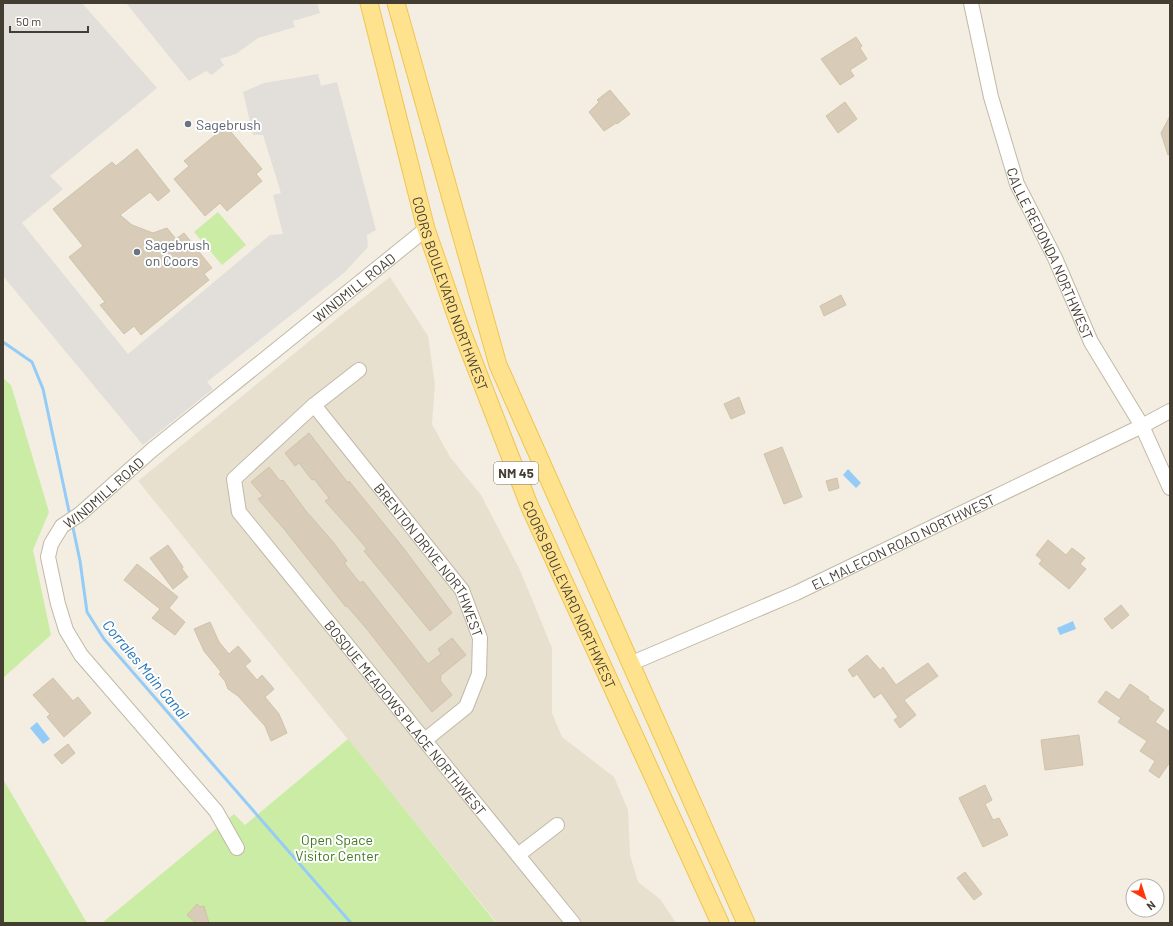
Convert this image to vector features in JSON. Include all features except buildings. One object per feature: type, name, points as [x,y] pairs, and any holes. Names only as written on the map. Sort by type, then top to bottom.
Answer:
[{"type":"main road","name":"COORS BOULEVARD NORTHWEST","points":[[369,3],[426,229],[459,324],[529,505],[720,923]]},
{"type":"main road","name":"COORS BOULEVARD NORTHWEST","points":[[396,3],[498,365],[632,663],[746,923]]},
{"type":"street","name":"CALLE REDONDA NORTHWEST","points":[[971,3],[991,97],[1017,184],[1055,258],[1090,342],[1142,426],[1170,488]]},
{"type":"street","name":"WINDMILL ROAD","points":[[238,848],[216,811],[82,655],[66,630],[58,604],[48,557],[51,544],[62,526],[80,514],[152,450],[426,229]]},
{"type":"street","points":[[314,405],[359,370]]},
{"type":"street","name":"BOSQUE MEADOWS PLACE NORTHWEST","points":[[314,405],[234,479],[239,512],[573,923]]},
{"type":"street","name":"BRENTON DRIVE NORTHWEST","points":[[314,405],[462,590],[480,638],[479,674],[466,707],[425,740]]},
{"type":"street","name":"EL MALECON ROAD NORTHWEST","points":[[632,663],[796,593],[1142,426],[1170,411]]},
{"type":"street","points":[[518,855],[557,825]]},
{"type":"shaded area","points":[[3,3],[82,3],[157,88],[50,176],[63,189],[22,223],[128,354],[270,235],[283,234],[273,195],[281,193],[263,135],[253,135],[243,92],[264,83],[318,74],[321,86],[337,82],[376,230],[367,235],[368,247],[345,272],[207,382],[213,389],[143,445],[3,276]]},
{"type":"shaded area","points":[[126,3],[317,3],[320,13],[293,21],[295,27],[258,38],[236,54],[220,59],[224,65],[212,75],[206,71],[189,81]]},
{"type":"shaded area","points":[[390,277],[428,336],[435,385],[432,424],[450,457],[481,495],[520,570],[552,648],[552,713],[562,737],[614,777],[628,810],[630,855],[638,882],[660,899],[676,923],[497,923],[138,481]]},
{"type":"green space","points":[[218,212],[246,245],[222,265],[194,232]]},
{"type":"green space","points":[[3,378],[11,385],[49,512],[33,550],[51,635],[3,678]]},
{"type":"green space","name":"Open Space Visitor Center","points":[[348,739],[496,923],[102,923],[234,814],[245,825]]},
{"type":"green space","points":[[3,779],[87,923],[3,923]]},
{"type":"water","points":[[848,469],[861,483],[856,488],[843,475]]},
{"type":"water","points":[[1073,621],[1076,629],[1060,635],[1057,628]]},
{"type":"water","points":[[37,722],[50,739],[43,744],[30,728]]},
{"type":"waterway","name":"Corrales Main Canal","points":[[3,342],[32,362],[43,389],[70,516]]},
{"type":"waterway","name":"Corrales Main Canal","points":[[72,523],[80,561],[87,612],[104,639],[351,923]]},
{"type":"place","name":"Sagebrush","points":[[188,124]]},
{"type":"place","name":"Sagebrush on Coors","points":[[137,252]]}]
